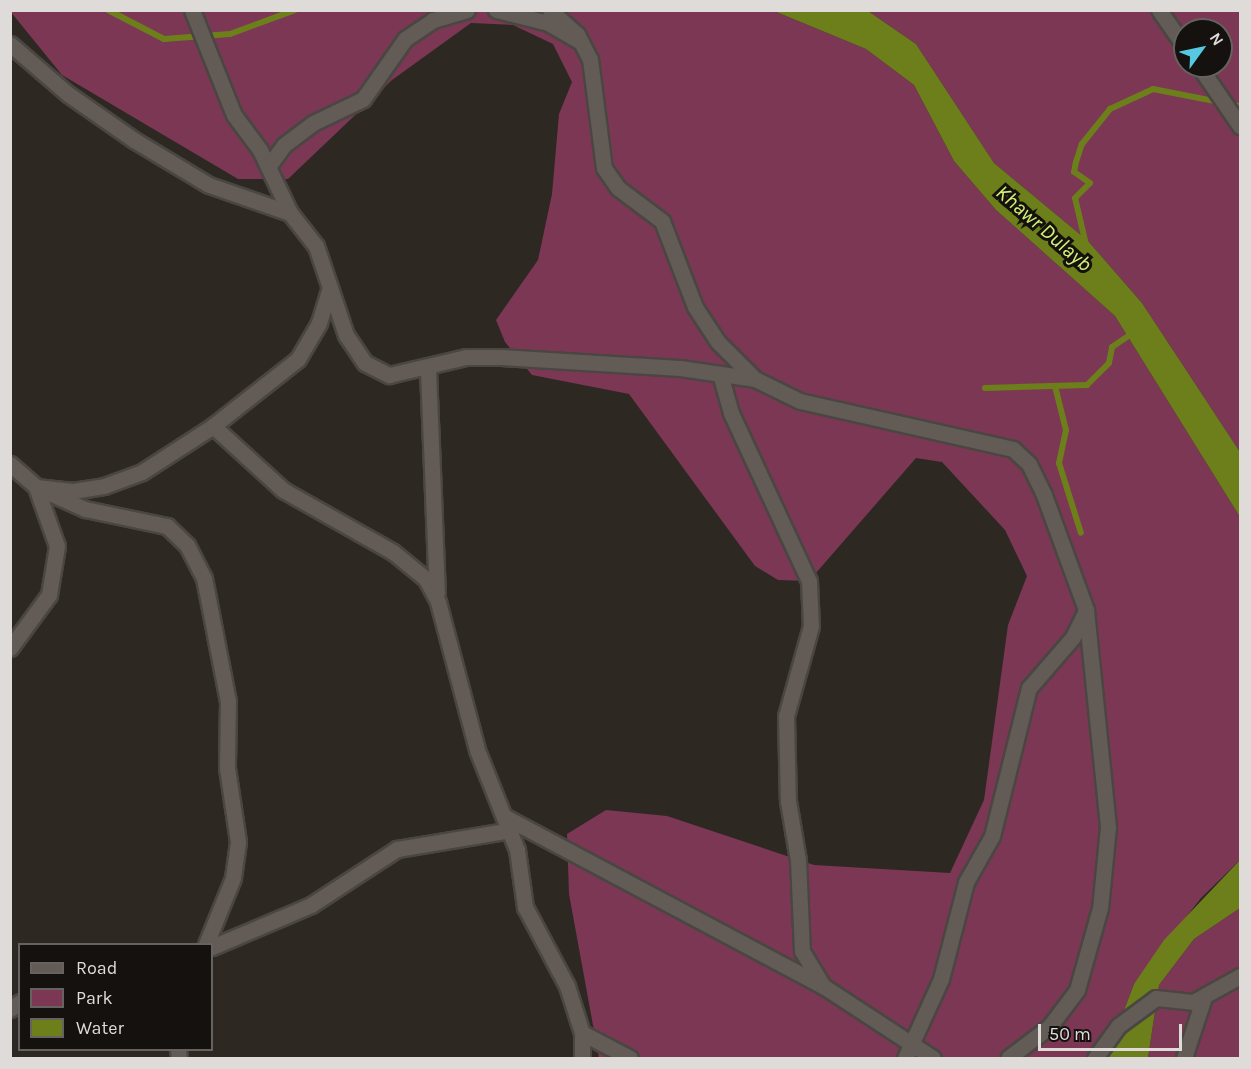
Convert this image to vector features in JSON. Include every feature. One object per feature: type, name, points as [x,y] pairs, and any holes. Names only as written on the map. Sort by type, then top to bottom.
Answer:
[{"type":"street","points":[[192,10],[234,115],[268,167],[290,213],[316,246],[346,335],[365,363],[389,375],[428,370],[466,357],[501,357],[720,374],[755,379],[800,401],[1013,449],[1029,464],[1044,495],[1086,610],[1108,827],[1100,908],[1077,990],[1050,1027],[1008,1059]]},
{"type":"street","points":[[268,167],[284,145],[314,123],[363,99],[405,39],[433,20],[467,10]]},
{"type":"street","points":[[496,10],[548,23],[582,43]]},
{"type":"street","points":[[550,10],[582,43],[596,86],[604,168],[618,188],[662,221],[695,307],[717,342],[755,379]]},
{"type":"street","points":[[1159,10],[1173,30]]},
{"type":"street","points":[[10,44],[68,94],[144,146],[209,185],[290,213]]},
{"type":"street","points":[[1207,78],[1240,126]]},
{"type":"street","points":[[36,487],[72,491],[104,486],[142,472],[213,426],[298,359],[319,323],[330,288]]},
{"type":"street","points":[[428,370],[438,602],[477,750],[507,824],[525,907],[567,986],[582,1033],[582,1059]]},
{"type":"street","points":[[720,374],[731,413],[809,581],[811,626],[786,716],[788,801],[798,860],[802,951],[823,986]]},
{"type":"street","points":[[213,426],[283,490],[393,552],[426,579],[438,602]]},
{"type":"street","points":[[10,464],[36,487],[85,509],[167,526],[187,545],[204,578],[228,701],[227,768],[238,842],[233,878],[207,943]]},
{"type":"street","points":[[10,648],[49,595],[57,546],[36,487]]},
{"type":"street","points":[[905,1059],[940,979],[966,882],[992,836],[1029,687],[1072,637],[1086,610]]},
{"type":"street","points":[[213,947],[311,905],[397,849],[507,824],[823,986],[914,1041],[933,1059]]},
{"type":"street","points":[[1095,1059],[1118,1026],[1156,998],[1193,1002],[1240,976]]},
{"type":"street","points":[[1184,1059],[1204,997]]},
{"type":"street","points":[[582,1033],[630,1059]]},
{"type":"green space","points":[[10,11],[774,11],[866,49],[914,85],[954,161],[996,210],[1115,316],[1240,517],[1240,860],[1201,898],[1134,984],[1106,1058],[599,1058],[569,894],[567,834],[606,810],[667,816],[814,865],[950,873],[984,800],[1008,625],[1027,576],[1005,530],[942,462],[916,458],[809,581],[778,580],[755,566],[629,394],[532,375],[505,342],[496,320],[538,260],[552,194],[559,114],[572,82],[553,44],[513,25],[471,23],[392,80],[288,179],[238,179],[62,75]]},
{"type":"green space","points":[[868,11],[1240,11],[1240,452],[1142,303],[1088,241],[994,163],[916,44]]},
{"type":"green space","points":[[1240,908],[1240,1058],[1148,1058],[1159,985],[1194,939]]},
{"type":"water","name":"Khawr Dulayb","points":[[774,11],[868,11],[916,44],[994,163],[1088,241],[1142,303],[1240,452],[1240,517],[1115,316],[996,210],[954,161],[914,85],[866,49]]},
{"type":"water","points":[[1240,860],[1240,908],[1194,939],[1159,985],[1148,1058],[1106,1058],[1134,984],[1164,940]]},
{"type":"waterway","points":[[108,10],[164,39],[230,34],[295,10]]},
{"type":"waterway","name":"Khawr Dulayb","points":[[1087,249],[1075,198],[1090,183],[1074,172],[1082,144],[1110,109],[1153,89],[1240,106]]},
{"type":"waterway","points":[[985,388],[1087,385],[1109,363],[1112,347],[1133,333]]},
{"type":"waterway","points":[[1055,386],[1066,430],[1059,463],[1081,533]]}]
